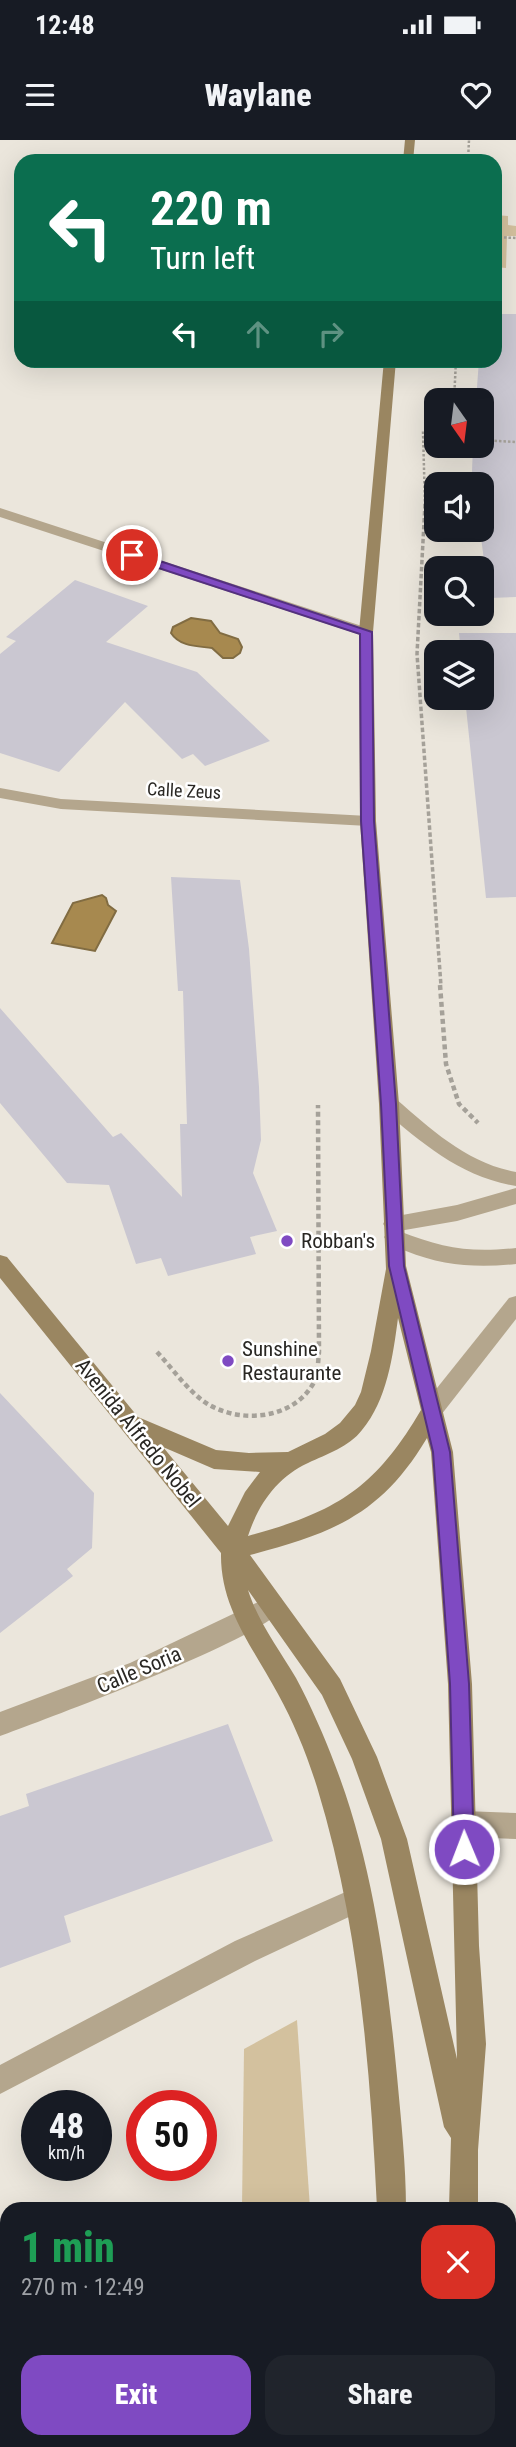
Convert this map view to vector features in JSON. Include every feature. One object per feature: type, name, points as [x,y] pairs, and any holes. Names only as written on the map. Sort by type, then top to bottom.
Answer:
[{"type":"main road","points":[[389,368],[366,632],[368,821],[389,1104],[396,1266],[442,1452],[460,1684],[466,1946],[472,2044],[464,2150],[464,2202]]},
{"type":"main road","name":"Avenida Alfredo Nobel","points":[[0,1263],[233,1550],[331,1687],[364,1757],[394,1839],[464,2150]]},
{"type":"main road","points":[[392,2202],[377,2006],[359,1899],[330,1785],[294,1699],[247,1620],[233,1574],[233,1550],[243,1516],[262,1485],[290,1461],[334,1441],[354,1424],[367,1405],[374,1384],[396,1266]]},
{"type":"main road","points":[[233,1550],[310,1527],[346,1510],[383,1481],[410,1448],[433,1409]]},
{"type":"main road","points":[[132,1423],[214,1459],[248,1463],[290,1461]]},
{"type":"street","points":[[0,512],[366,632]]},
{"type":"street","name":"Calle Zeus","points":[[0,793],[61,804],[368,821]]},
{"type":"street","points":[[389,1104],[448,1153],[495,1178],[516,1179]]},
{"type":"street","points":[[393,1230],[516,1196]]},
{"type":"street","points":[[393,1230],[423,1252],[486,1259],[516,1256]]},
{"type":"street","points":[[433,1409],[516,1304]]},
{"type":"street","name":"Calle Soria","points":[[0,1724],[107,1685],[273,1606]]},
{"type":"street","points":[[464,1824],[516,1826]]},
{"type":"street","points":[[0,2080],[245,1951],[359,1899]]},
{"type":"path","points":[[455,388],[456,368]]},
{"type":"path","points":[[424,431],[425,513],[417,654],[446,1064],[459,1104]]},
{"type":"path","points":[[494,441],[516,442]]},
{"type":"path","points":[[157,1352],[206,1403],[232,1415],[262,1416],[280,1410],[294,1404],[312,1385],[317,1372],[318,1352],[318,1105]]},
{"type":"shaded area","points":[[502,216],[508,216],[508,225],[516,226],[516,236],[507,236],[506,268],[502,268]]},
{"type":"shaded area","points":[[191,618],[211,621],[220,633],[238,639],[242,647],[240,653],[233,658],[223,658],[212,648],[179,641],[171,633],[173,627]]},
{"type":"shaded area","points":[[102,895],[116,911],[95,951],[52,943],[73,903]]},
{"type":"shaded area","points":[[297,2020],[310,2202],[242,2202],[244,2049]]},
{"type":"building","points":[[502,314],[516,314],[516,597],[494,598],[494,556],[483,556],[482,542],[494,542],[494,472],[472,471],[473,458],[494,458],[494,388],[477,388],[478,368],[502,368]]},
{"type":"building","points":[[75,580],[148,606],[106,642],[197,672],[270,741],[205,766],[193,754],[182,759],[125,702],[59,772],[0,753],[0,654],[16,641],[6,637]]},
{"type":"building","points":[[459,633],[516,633],[516,897],[486,898],[466,710],[494,710],[494,640],[460,640]]},
{"type":"building","points":[[171,877],[240,880],[249,949],[259,1087],[261,1140],[253,1173],[277,1231],[250,1237],[256,1254],[168,1276],[161,1258],[136,1264],[109,1185],[67,1183],[0,1103],[0,1008],[113,1137],[121,1133],[182,1197],[180,1124],[187,1124],[183,991],[178,991]]},
{"type":"building","points":[[0,1393],[94,1493],[92,1548],[67,1569],[73,1576],[0,1633]]},
{"type":"building","points":[[228,1724],[273,1841],[64,1916],[71,1942],[0,1968],[0,1816],[29,1806],[26,1794]]},
{"type":"place","name":"Robban's","points":[[287,1241]]},
{"type":"place","name":"Sunshine Restaurante","points":[[228,1361]]},
{"type":"route","points":[[132,555],[366,632],[368,821],[389,1104],[396,1266],[442,1452],[460,1684],[464,1849]]}]
